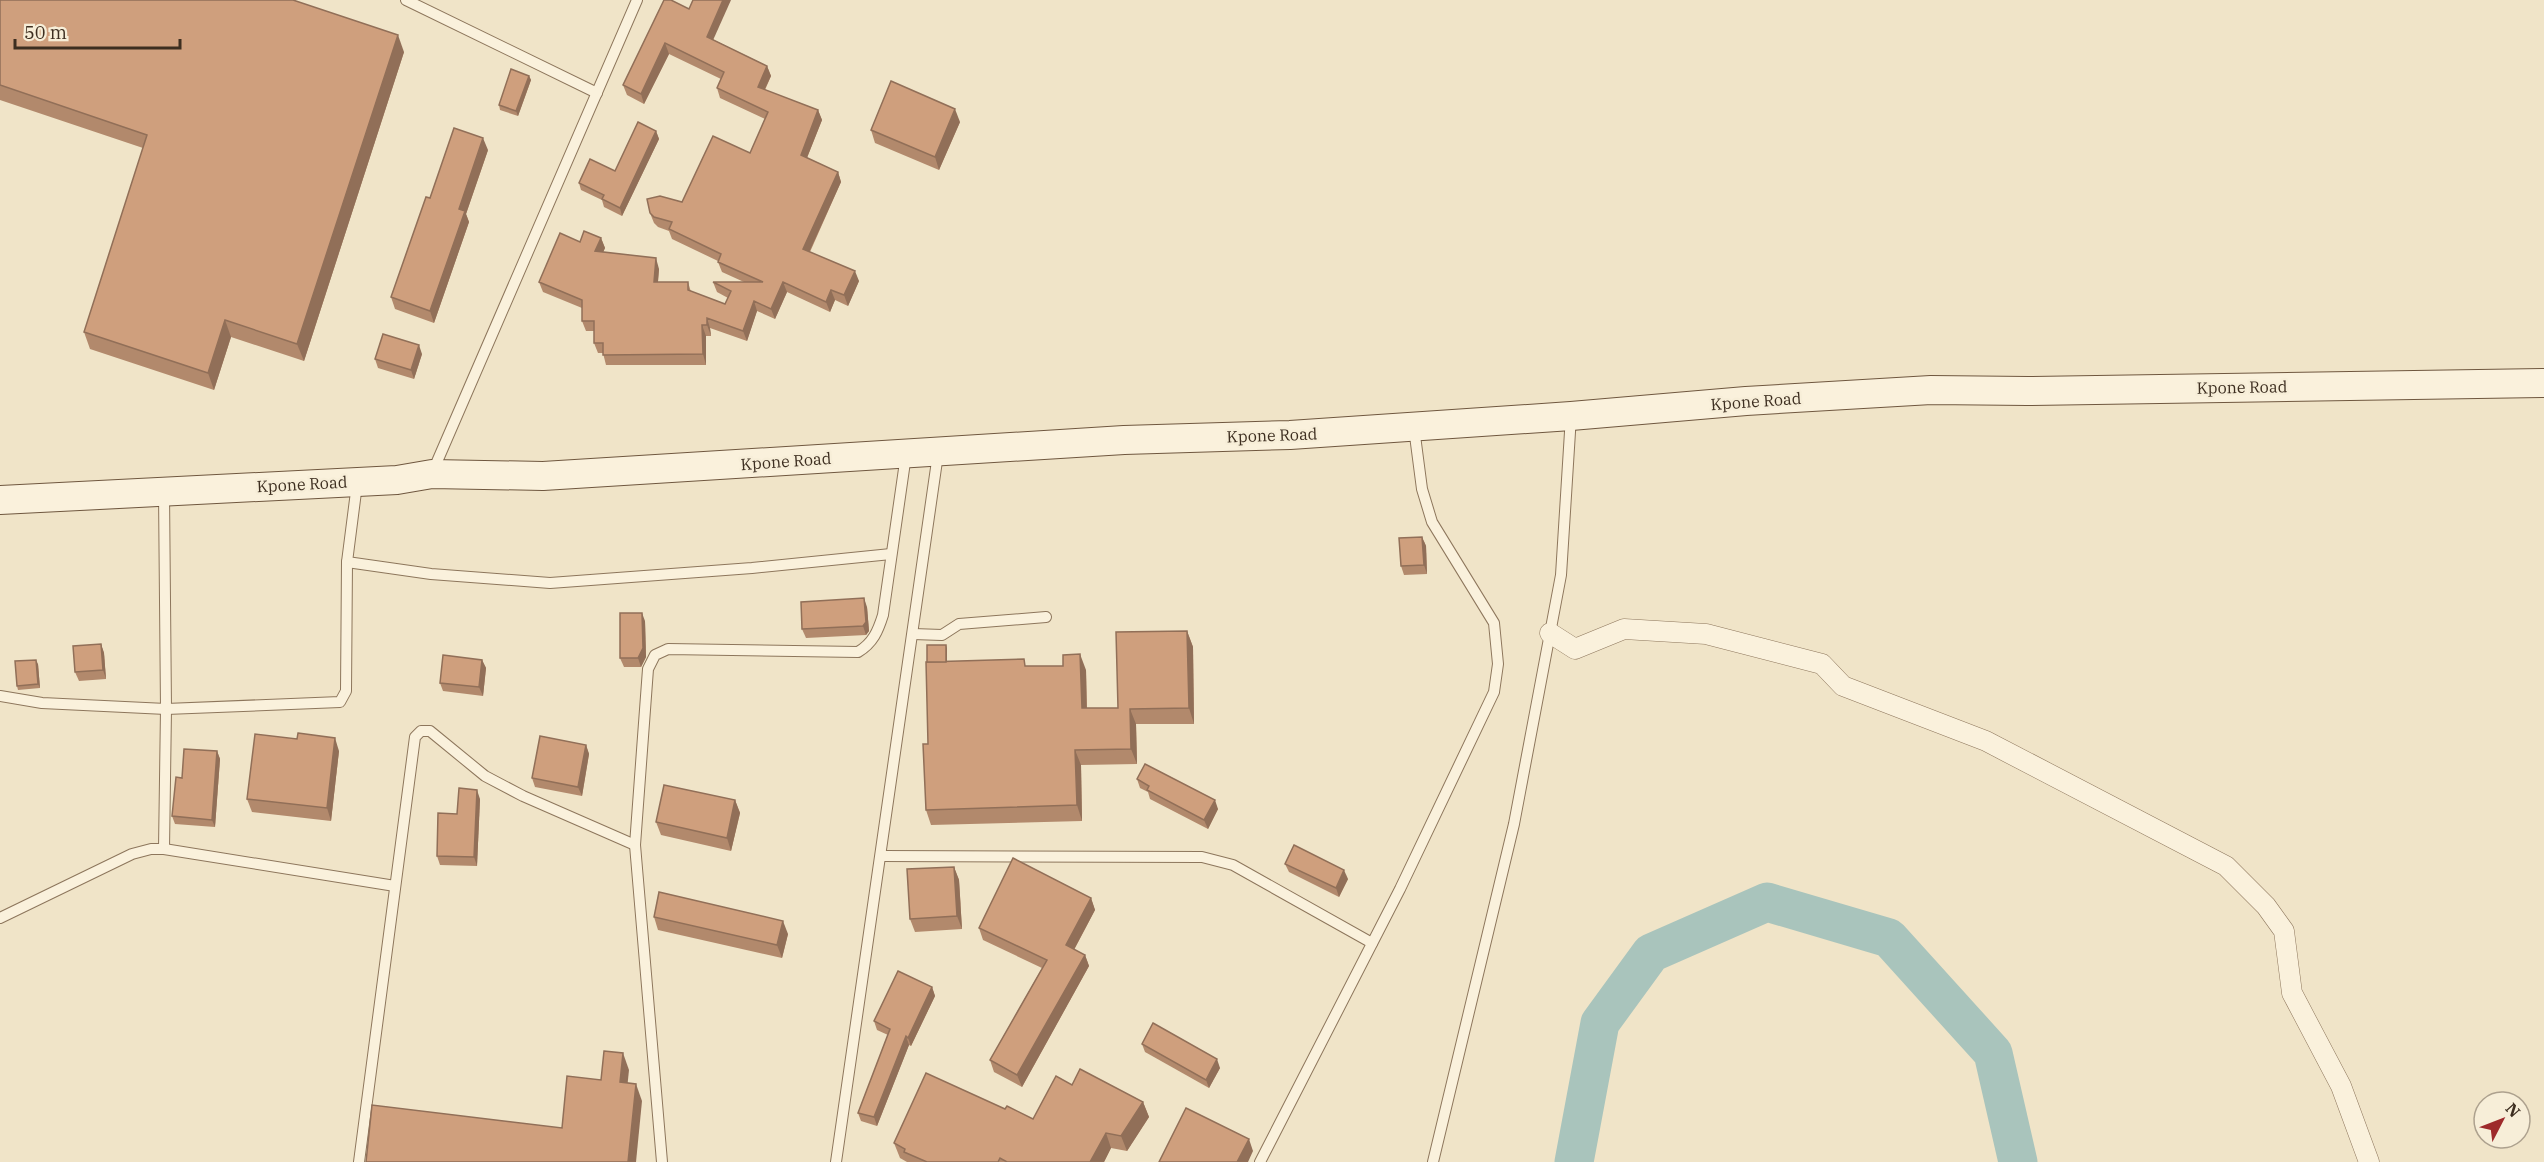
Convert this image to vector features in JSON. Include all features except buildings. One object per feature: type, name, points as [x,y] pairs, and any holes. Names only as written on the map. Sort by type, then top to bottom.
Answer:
[{"type":"main road","name":"Kpone Road","points":[[0,500],[397,480],[432,474],[543,476],[1124,440],[1290,435],[1570,416],[1746,401],[1931,390],[2028,391],[2544,383]]},
{"type":"street","points":[[1550,633],[1575,649],[1624,629],[1706,634],[1822,664],[1842,687],[1986,741],[2226,867],[2266,906],[2284,931],[2292,993],[2341,1086],[2369,1162]]},
{"type":"lane","points":[[406,0],[597,93]]},
{"type":"lane","points":[[432,474],[637,0]]},
{"type":"lane","points":[[1433,1162],[1514,824],[1561,575],[1570,416]]},
{"type":"lane","points":[[1260,1162],[1372,943],[1494,692],[1498,664],[1494,623],[1432,522],[1422,489],[1414,427]]},
{"type":"lane","points":[[836,1162],[939,451]]},
{"type":"lane","points":[[662,1162],[635,845],[648,669],[655,655],[668,649],[858,652],[868,646],[880,625],[906,454]]},
{"type":"lane","points":[[0,696],[42,703],[166,709],[340,702],[346,691],[347,562],[358,481]]},
{"type":"lane","points":[[164,493],[166,709],[164,849]]},
{"type":"lane","points":[[347,562],[441,576],[550,583],[752,568],[891,554]]},
{"type":"lane","points":[[913,634],[942,635],[959,624],[1046,617]]},
{"type":"lane","points":[[360,1162],[415,737],[421,731],[430,731],[485,776],[522,796],[635,845]]},
{"type":"lane","points":[[0,918],[132,854],[151,849],[164,849],[395,886]]},
{"type":"lane","points":[[882,856],[1202,857],[1233,865],[1372,943]]},
{"type":"waterway","points":[[1574,1162],[1600,1023],[1651,953],[1767,902],[1889,938],[1993,1053],[2018,1162]]}]
